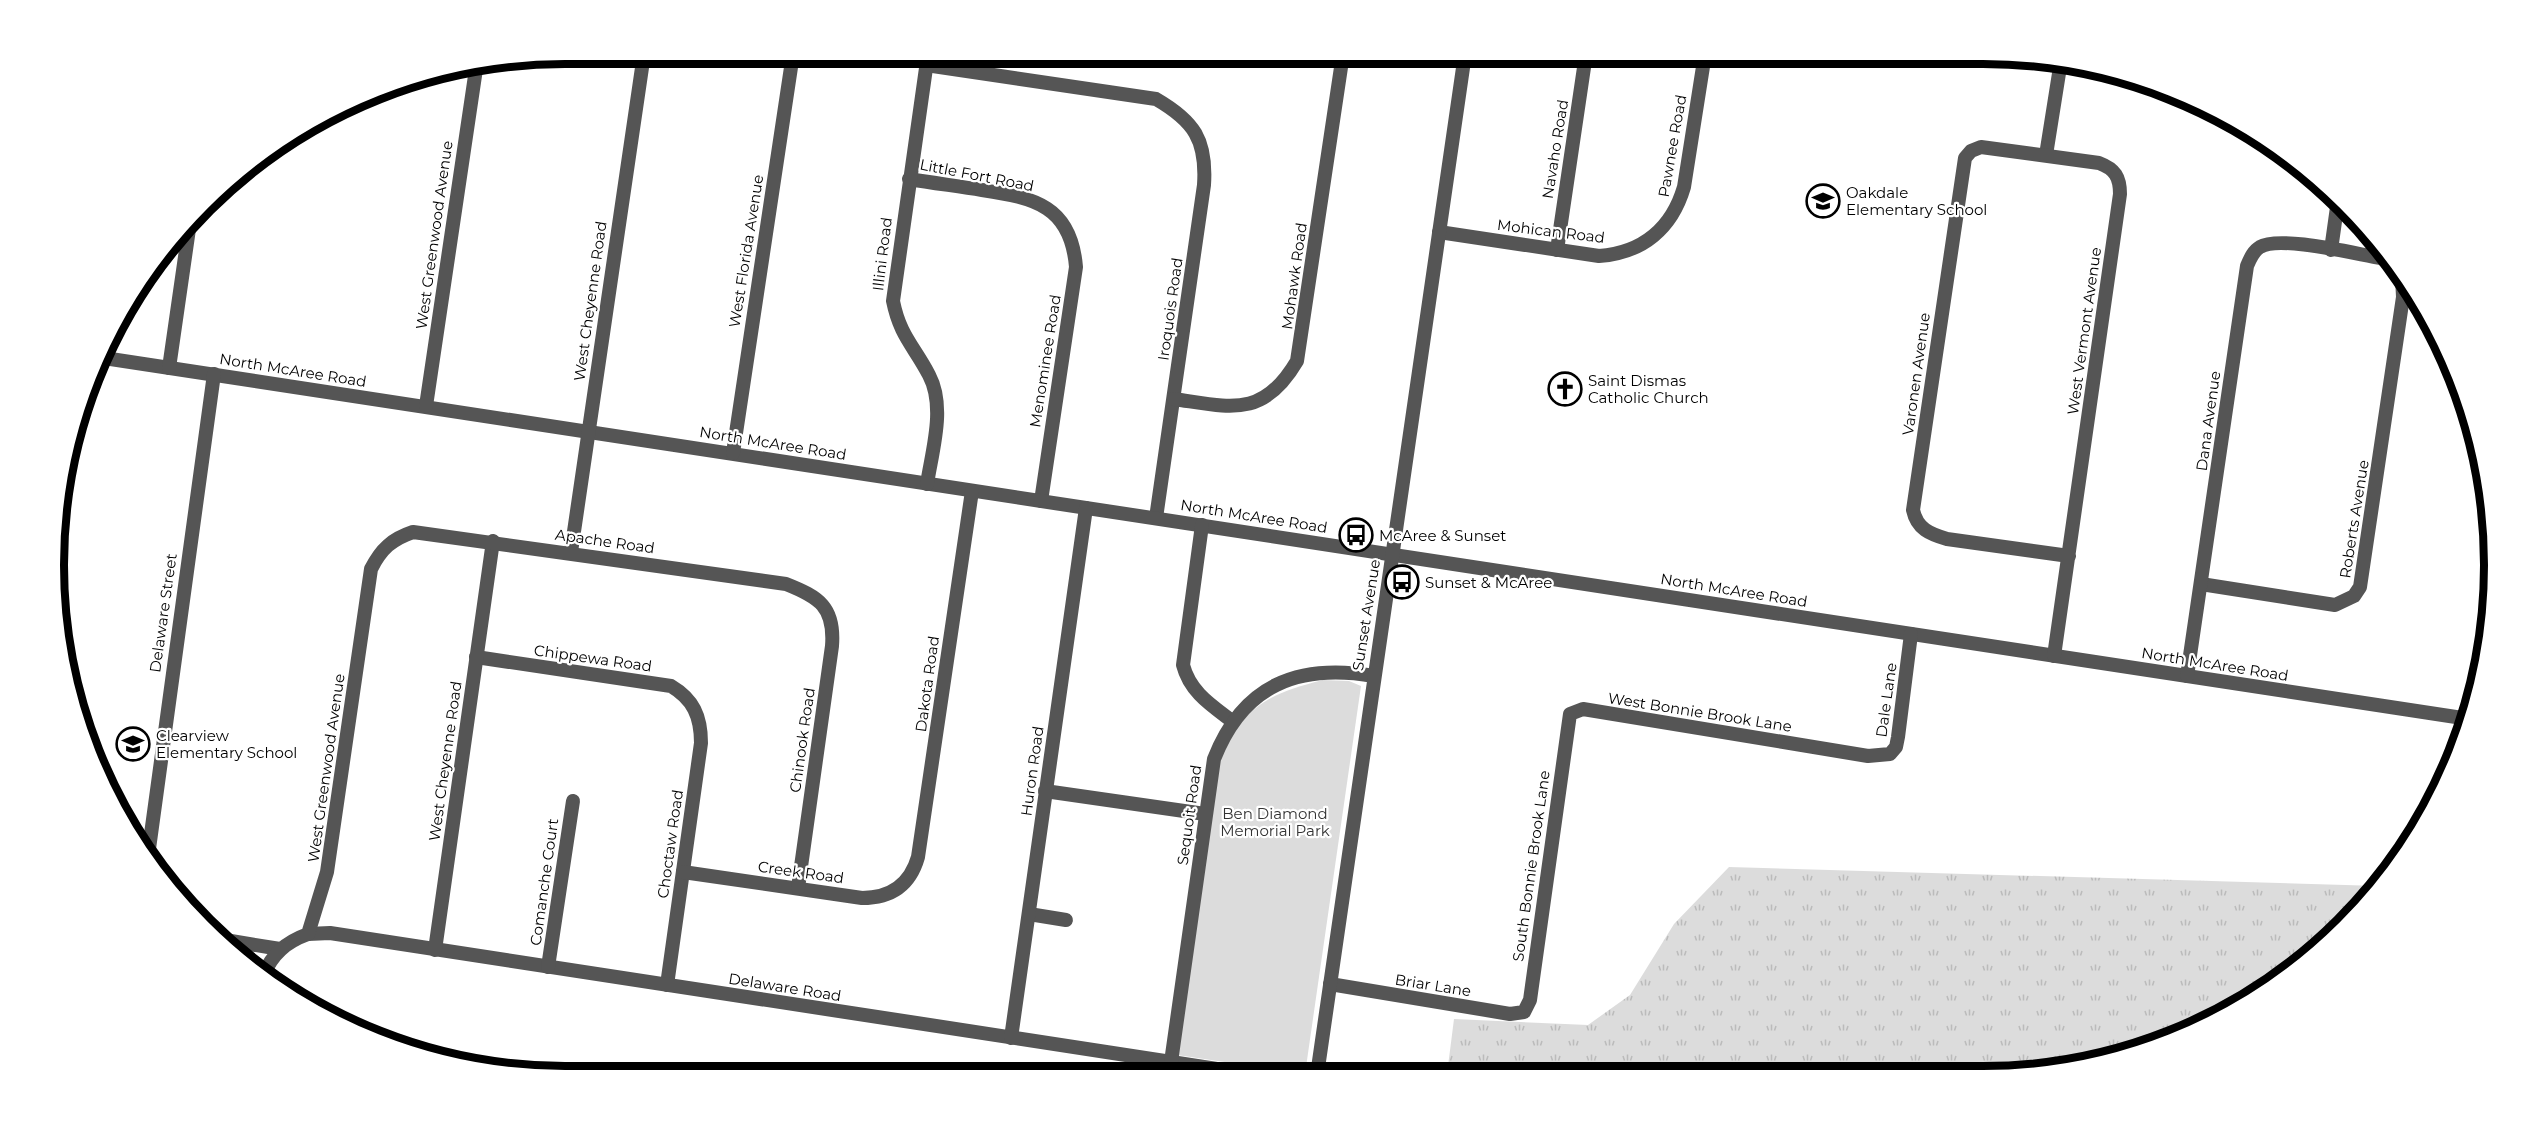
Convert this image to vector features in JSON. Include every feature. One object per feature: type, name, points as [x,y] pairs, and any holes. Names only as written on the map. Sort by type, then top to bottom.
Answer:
[{"type":"street","name":"West Cheyenne Road","points":[[570,552],[643,64]]},
{"type":"street","name":"West Florida Avenue","points":[[733,453],[791,64]]},
{"type":"street","name":"Illini Road","points":[[926,64],[893,301],[898,324],[930,376],[936,394],[936,422],[927,484]]},
{"type":"street","name":"Iroquois Road","points":[[956,64],[1156,99],[1179,112],[1190,123],[1199,140],[1206,162],[1156,518]]},
{"type":"street","name":"Mohawk Road","points":[[1174,399],[1235,408],[1251,403],[1278,387],[1297,361],[1342,64]]},
{"type":"street","name":"Sunset Avenue","points":[[1318,1066],[1464,64]]},
{"type":"street","name":"Navaho Road","points":[[1557,250],[1585,64]]},
{"type":"street","name":"Pawnee Road","points":[[1655,237],[1678,207],[1684,187],[1703,64]]},
{"type":"street","points":[[2046,155],[2059,71]]},
{"type":"street","name":"West Greenwood Avenue","points":[[426,406],[475,73]]},
{"type":"street","name":"Varonen Avenue","points":[[2046,155],[1981,147],[1971,151],[1965,158],[1913,510],[1915,519],[1931,534],[2069,556]]},
{"type":"street","name":"West Vermont Avenue","points":[[2046,155],[2111,167],[2120,182],[2054,656]]},
{"type":"street","name":"Little Fort Road","points":[[909,179],[1034,200],[1053,212],[1066,226]]},
{"type":"street","points":[[2337,211],[2331,250],[2377,257]]},
{"type":"street","name":"Menominee Road","points":[[1041,501],[1076,267],[1075,246],[1066,226]]},
{"type":"street","name":"Mohican Road","points":[[1439,232],[1599,256],[1619,255],[1638,248],[1655,237]]},
{"type":"street","points":[[169,368],[188,236]]},
{"type":"street","name":"Dana Avenue","points":[[2187,676],[2247,266],[2252,255],[2268,243],[2280,242],[2331,250]]},
{"type":"street","name":"Roberts Avenue","points":[[2201,584],[2335,605],[2354,596],[2363,577],[2403,293]]},
{"type":"street","name":"North McAree Road","points":[[110,359],[2460,718]]},
{"type":"street","name":"Delaware Street","points":[[150,845],[214,374]]},
{"type":"street","name":"Dakota Road","points":[[909,879],[918,857],[972,491]]},
{"type":"street","name":"Huron Road","points":[[1011,1038],[1086,508]]},
{"type":"street","points":[[1202,525],[1183,664],[1187,679],[1195,690],[1232,721],[1241,710],[1261,695],[1300,674],[1344,671],[1374,676]]},
{"type":"street","name":"Apache Road","points":[[386,545],[399,536],[414,532],[493,541],[786,584],[820,600]]},
{"type":"street","name":"West Cheyenne Road","points":[[435,950],[493,541]]},
{"type":"street","name":"West Greenwood Avenue","points":[[308,934],[327,872],[371,569],[386,545]]},
{"type":"street","name":"Chinook Road","points":[[798,888],[833,638],[830,616],[820,600]]},
{"type":"street","name":"Dale Lane","points":[[1840,751],[1881,756],[1890,754],[1896,747],[1911,634]]},
{"type":"street","name":"Chippewa Road","points":[[477,657],[670,686],[686,695],[695,708]]},
{"type":"street","name":"Choctaw Road","points":[[667,985],[701,743],[701,724],[695,708]]},
{"type":"street","name":"West Bonnie Brook Lane","points":[[1566,729],[1570,714],[1583,710],[1840,751]]},
{"type":"street","name":"Sequoit Road","points":[[1171,1062],[1214,759],[1232,721]]},
{"type":"street","name":"South Bonnie Brook Lane","points":[[1528,1008],[1566,729]]},
{"type":"street","points":[[1046,791],[1205,814]]},
{"type":"street","name":"Comanche Court","points":[[548,967],[573,801]]},
{"type":"street","name":"Creek Road","points":[[683,872],[875,898],[888,894],[909,879]]},
{"type":"street","points":[[1029,914],[1066,920]]},
{"type":"street","name":"Delaware Road","points":[[308,934],[330,933],[1197,1066]]},
{"type":"street","points":[[267,967],[280,949],[292,940],[308,934]]},
{"type":"street","points":[[234,942],[280,949]]},
{"type":"street","name":"Briar Lane","points":[[1330,984],[1510,1014],[1520,1014],[1528,1008]]},
{"type":"green space","name":"Ben Diamond Memorial Park","points":[[1323,680],[1349,681],[1361,686],[1306,1066],[1251,1066],[1177,1055],[1219,759],[1238,727],[1259,705],[1272,697]]},
{"type":"green space","points":[[1729,867],[2367,886],[2337,920],[2313,942],[2261,982],[2233,999],[2204,1015],[2144,1040],[2080,1057],[2048,1062],[1982,1066],[1448,1066],[1454,1019],[1588,1025],[1630,995],[1674,924]]},
{"type":"place","name":"Oakdale Elementary School","points":[[1823,201]]},
{"type":"place","name":"Saint Dismas Catholic Church","points":[[1565,389]]},
{"type":"place","name":"McAree & Sunset","points":[[1356,535]]},
{"type":"place","name":"Sunset & McAree","points":[[1402,582]]},
{"type":"place","name":"Clearview Elementary School","points":[[133,744]]}]
